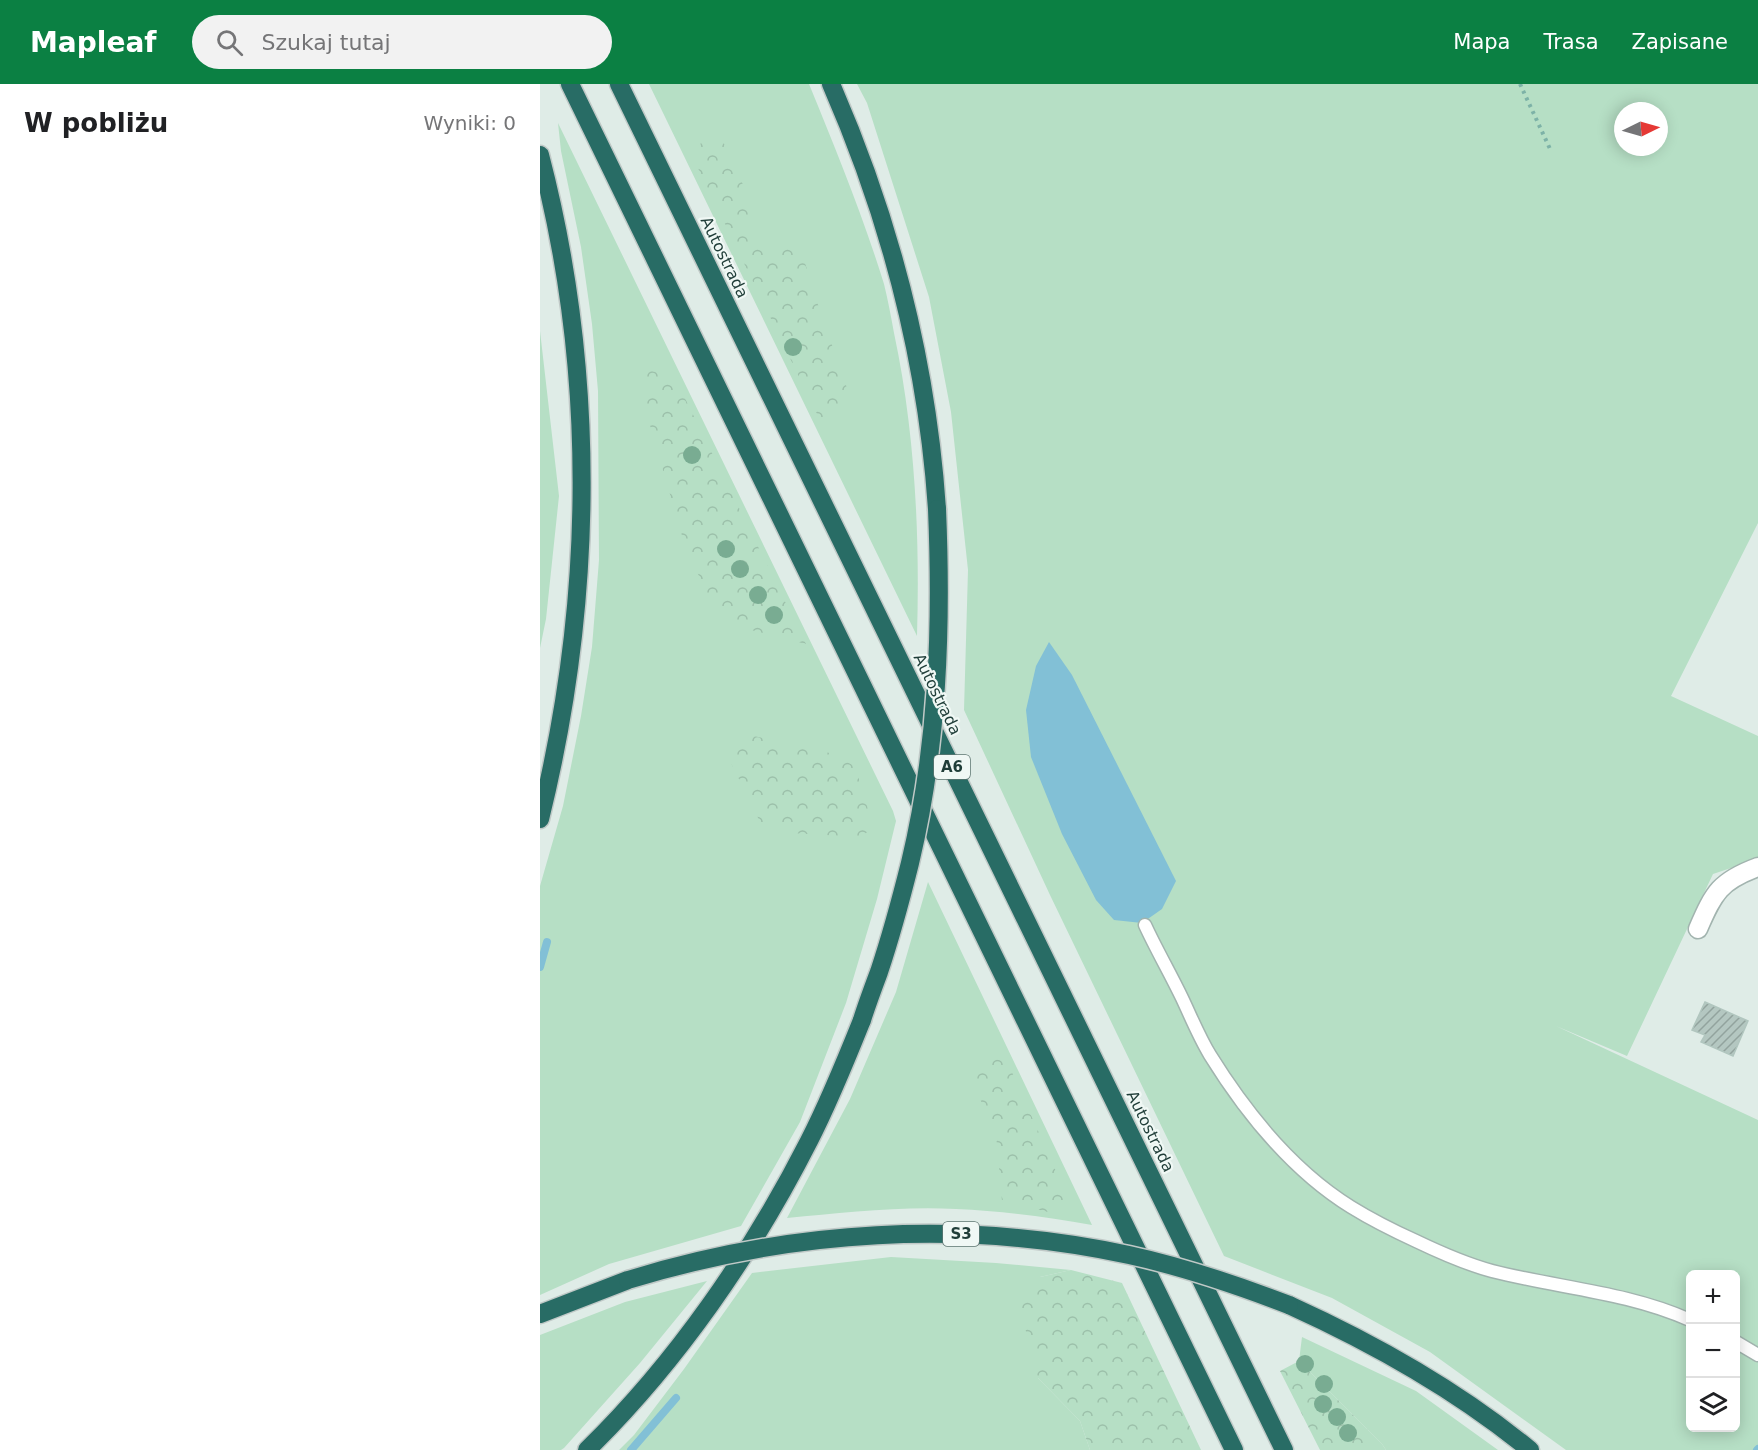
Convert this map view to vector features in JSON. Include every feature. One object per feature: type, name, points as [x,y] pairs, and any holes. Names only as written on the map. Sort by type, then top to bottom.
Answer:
[{"type":"highway","name":"A6","points":[[570,84],[1234,1450]]},
{"type":"highway","name":"Autostrada","points":[[619,84],[1284,1450]]},
{"type":"highway","points":[[587,1450],[674,1352],[718,1292],[765,1221],[810,1140],[862,1020],[888,941],[910,863],[929,759],[939,659],[940,588],[937,509],[926,404],[900,276],[860,152],[831,84]]},
{"type":"highway","points":[[540,155],[559,234],[570,300],[578,376],[582,462],[580,564],[573,639],[562,721],[540,819]]},
{"type":"highway","name":"S3","points":[[540,1314],[628,1280],[704,1259],[789,1243],[872,1235],[955,1234],[1042,1241],[1130,1256],[1210,1277],[1289,1305],[1373,1345],[1431,1378],[1530,1450]]},
{"type":"street","points":[[1698,928],[1721,886],[1735,876],[1758,867]]},
{"type":"lane","points":[[1144,925],[1209,1053],[1234,1091],[1279,1146],[1321,1185],[1350,1207],[1392,1230],[1445,1254],[1490,1270],[1539,1282],[1618,1295],[1653,1305],[1686,1318]]},
{"type":"lane","points":[[1740,1344],[1758,1355]]},
{"type":"path","points":[[1520,84],[1551,151]]},
{"type":"green space","points":[[649,84],[809,84],[839,158],[884,284],[901,370],[911,445],[917,522],[917,636]]},
{"type":"green space","points":[[857,84],[1758,84],[1758,523],[1671,696],[1758,736],[1758,859],[1713,874],[1627,1056],[1556,1026],[1758,1120],[1758,1450],[1566,1450],[1430,1352],[1332,1298],[1224,1256],[1050,895],[964,710],[968,570],[951,412],[929,297],[867,103]]},
{"type":"green space","points":[[558,123],[896,821],[877,899],[846,1003],[800,1122],[741,1226],[609,1264],[540,1295],[540,886],[563,806],[581,716],[592,647],[599,560],[598,391],[592,324],[581,247],[561,151]]},
{"type":"green space","points":[[720,135],[752,204],[748,240],[801,250],[847,388],[838,417],[819,418],[696,164],[701,142]]},
{"type":"green space","points":[[540,331],[559,496],[546,619],[540,648]]},
{"type":"green space","points":[[642,369],[674,376],[806,644],[751,630],[712,604],[685,546],[645,408]]},
{"type":"green space","points":[[749,735],[827,752],[855,766],[874,829],[858,837],[791,833],[763,828],[730,761]]},
{"type":"green space","points":[[928,882],[1092,1225],[1007,1213],[935,1208],[871,1210],[787,1218],[850,1099],[896,992]]},
{"type":"green space","points":[[980,1057],[1007,1061],[1070,1203],[1048,1212],[1002,1201],[996,1134],[970,1077]]},
{"type":"green space","points":[[891,1257],[1071,1270],[1040,1277],[1038,1378],[1080,1421],[1090,1450],[619,1450],[634,1435],[684,1369],[752,1273]]},
{"type":"green space","points":[[1071,1270],[1122,1283],[1201,1450],[1090,1450],[1080,1421],[1038,1378],[1018,1290],[1040,1277]]},
{"type":"green space","points":[[707,1281],[640,1363],[564,1448],[540,1450],[540,1335],[625,1302]]},
{"type":"green space","points":[[1302,1337],[1416,1391],[1498,1450],[1386,1450],[1299,1361]]},
{"type":"green space","points":[[1299,1361],[1386,1450],[1320,1450],[1280,1371]]},
{"type":"water","points":[[1049,642],[1072,675],[1176,881],[1162,909],[1142,923],[1114,920],[1096,900],[1062,834],[1031,757],[1026,710],[1036,666]]},
{"type":"building","points":[[1705,1002],[1748,1021],[1733,1056],[1701,1042],[1705,1035],[1692,1030]]},
{"type":"waterway","points":[[540,967],[547,942]]},
{"type":"waterway","points":[[631,1450],[676,1398]]}]
